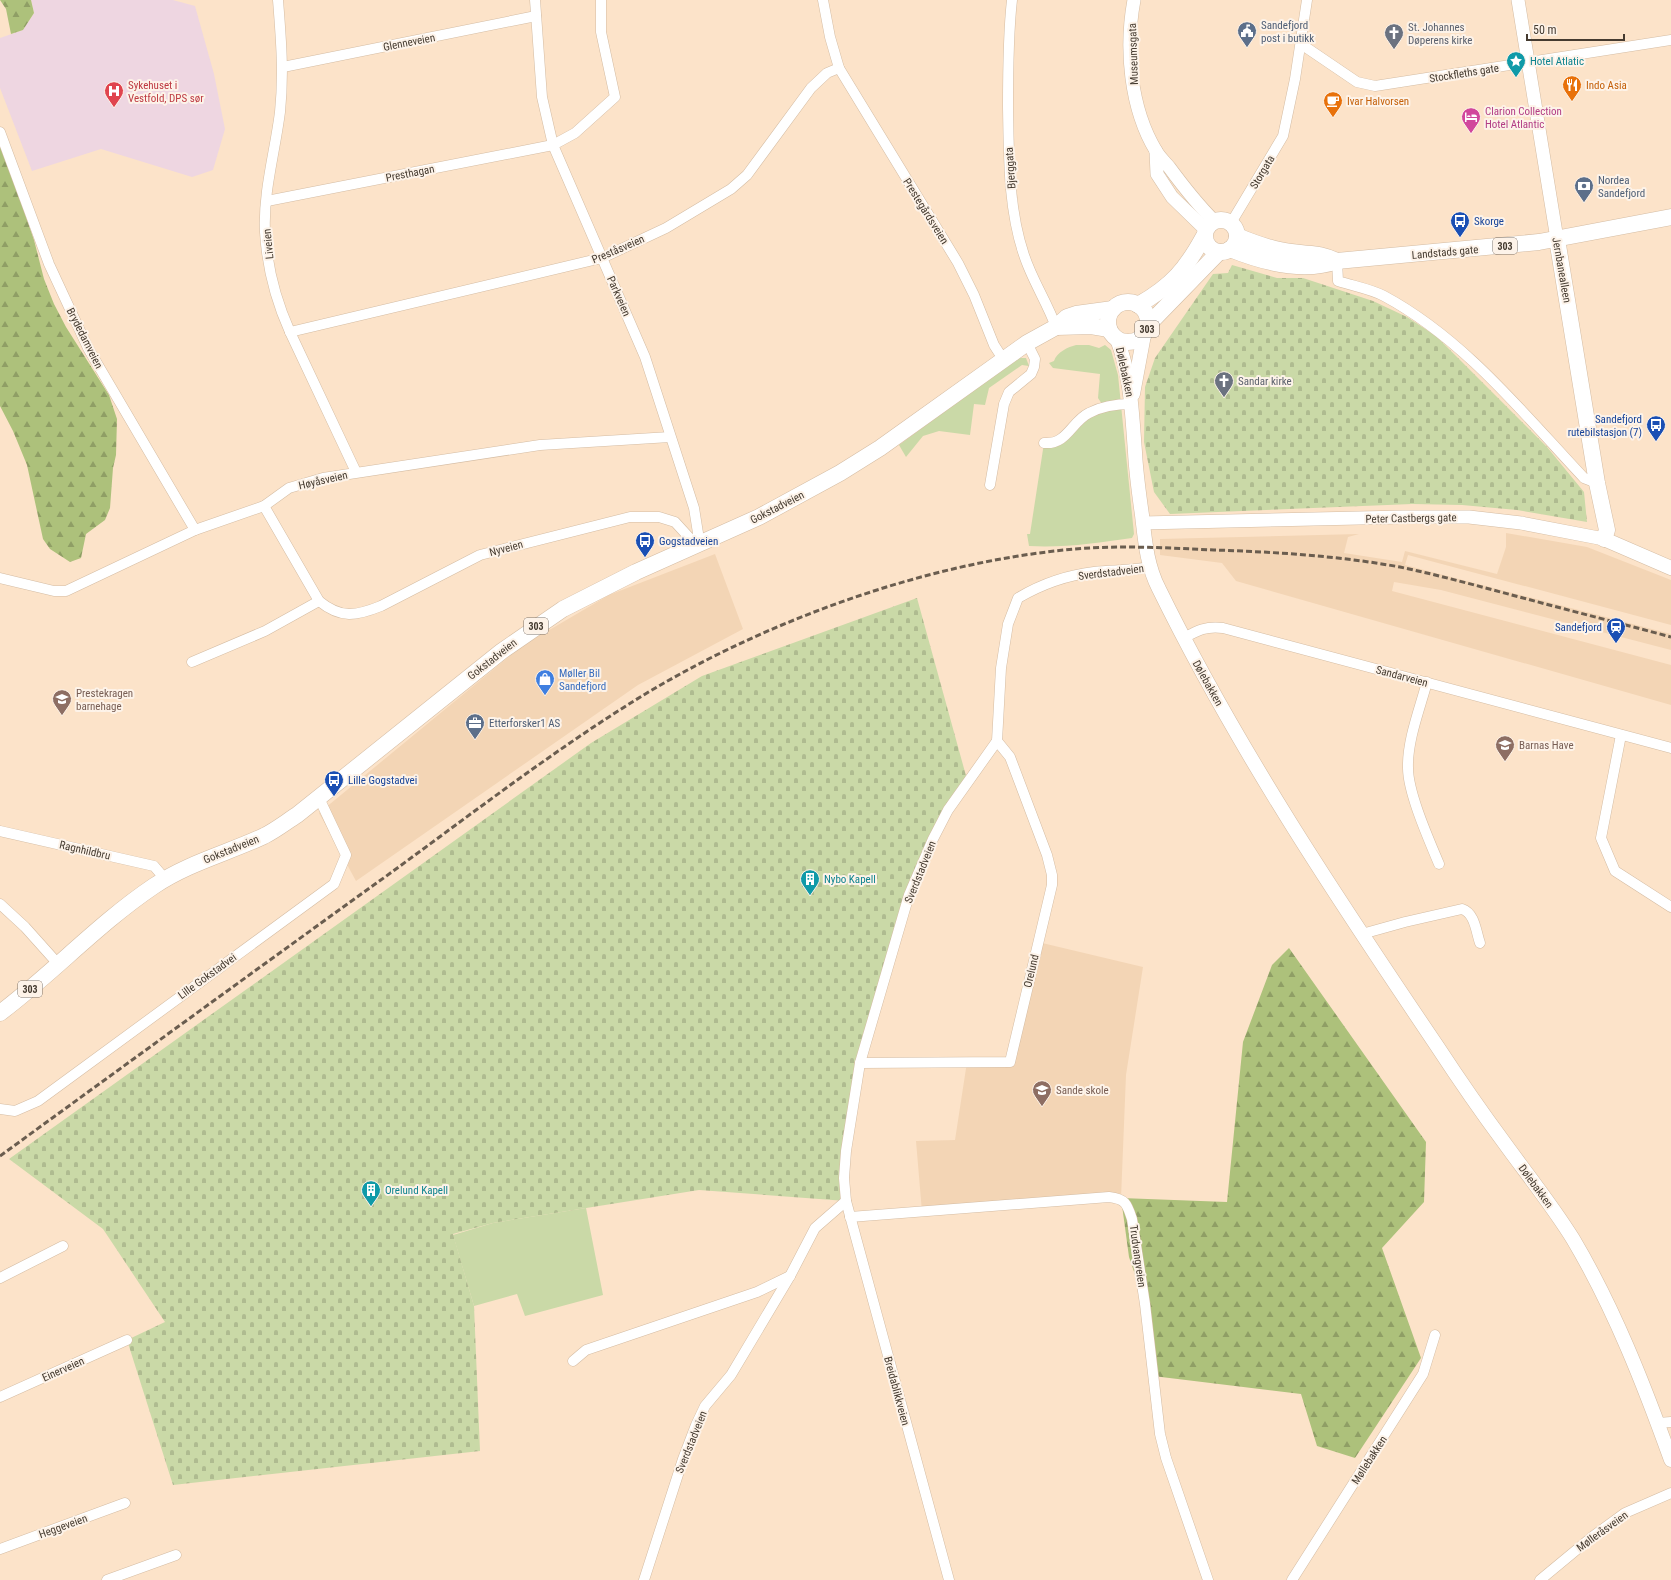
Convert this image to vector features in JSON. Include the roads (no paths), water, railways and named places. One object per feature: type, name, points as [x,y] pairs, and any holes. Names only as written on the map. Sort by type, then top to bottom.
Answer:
[{"type":"main road","name":"Landstads gate","points":[[1229,240],[1257,244],[1291,252],[1323,254],[1337,261],[1487,248],[1557,239],[1671,217]]},
{"type":"main road","name":"303","points":[[1146,330],[1146,313],[1138,305],[1158,294],[1175,279],[1193,257],[1208,229],[1222,219],[1229,240],[1214,251],[1207,245],[1208,229]]},
{"type":"main road","name":"Jernbanealleen","points":[[1557,239],[1590,480],[1607,530],[1604,540]]},
{"type":"main road","name":"Storgata","points":[[1146,330],[1229,240]]},
{"type":"main road","name":"Gokstadveien","points":[[0,1013],[125,908],[165,879],[201,861],[264,836],[297,815],[502,651],[563,609],[594,592],[759,517],[840,473],[880,448],[1027,342],[1056,327],[1066,318],[1076,314],[1113,309],[1125,302],[1138,305]]},
{"type":"main road","points":[[1113,309],[1110,315],[1113,334]]},
{"type":"main road","name":"Gokstadveien","points":[[1056,327],[1091,326],[1113,334],[1128,343],[1134,342],[1146,330]]},
{"type":"main road","name":"Dølebakken","points":[[1132,404],[1146,330]]},
{"type":"main road","name":"Dølebakken","points":[[1113,334],[1124,357],[1132,404],[1135,456],[1142,523],[1150,567],[1184,638],[1252,761],[1337,898],[1478,1107],[1572,1238],[1618,1327],[1664,1422],[1671,1460]]},
{"type":"main road","name":"Peter Castbergs gate","points":[[1604,540],[1671,568]]},
{"type":"street","name":"Liveien","points":[[278,0],[283,67],[280,112],[267,201],[265,232],[273,282],[281,311],[290,332],[356,472]]},
{"type":"street","name":"Parkveien","points":[[535,0],[542,97],[553,145],[645,357],[694,508],[698,533],[696,546]]},
{"type":"street","name":"Presthagan","points":[[267,201],[553,145],[575,133],[615,97],[601,32],[601,0]]},
{"type":"street","name":"Prestegårdsveien","points":[[823,0],[830,37],[839,68],[958,263],[974,295],[994,345],[1003,359]]},
{"type":"street","name":"Bjerggata","points":[[1012,0],[1008,60],[1009,154],[1015,223],[1031,275],[1056,327]]},
{"type":"street","name":"Museumsgata","points":[[1134,0],[1131,27],[1132,78],[1144,124],[1156,152],[1182,187],[1208,229]]},
{"type":"street","points":[[1301,44],[1308,0]]},
{"type":"street","name":"Jernbanealleen","points":[[1518,0],[1557,239]]},
{"type":"street","name":"Glenneveien","points":[[283,67],[536,16]]},
{"type":"street","name":"Stockfleths gate","points":[[1301,44],[1357,82],[1375,86],[1671,40]]},
{"type":"street","name":"Storgata","points":[[1229,240],[1282,140],[1288,119],[1301,44]]},
{"type":"street","name":"Preståsveien","points":[[290,332],[602,258],[666,228],[731,189],[747,176],[811,88],[827,74],[839,68]]},
{"type":"street","name":"Brydedamveien","points":[[0,132],[49,264],[88,348],[195,530]]},
{"type":"street","points":[[1337,261],[1338,281],[1383,296],[1433,326],[1491,380],[1590,480]]},
{"type":"street","points":[[990,485],[1004,404],[1009,392],[1031,374],[1034,367],[1035,359],[1027,342]]},
{"type":"street","points":[[1044,443],[1059,441],[1066,436],[1076,423],[1088,413],[1104,407],[1132,404]]},
{"type":"street","name":"Høyåsveien","points":[[0,578],[54,591],[66,591],[195,530],[264,506],[289,488],[304,482],[356,472],[540,445],[670,437]]},
{"type":"street","name":"Nyveien","points":[[264,506],[319,601],[337,613],[354,614],[367,611],[480,555],[630,518],[659,517],[675,522],[696,546]]},
{"type":"street","name":"Peter Castbergs gate","points":[[1142,523],[1403,517],[1469,517],[1521,523],[1604,540]]},
{"type":"street","name":"Sverdstadveien","points":[[644,1580],[682,1459],[705,1406],[731,1375],[790,1276],[815,1228],[846,1201],[844,1178],[846,1151],[860,1063],[909,895],[933,839],[948,810],[997,741],[1000,668],[1008,624],[1018,598],[1065,578],[1093,572],[1135,570],[1150,567]]},
{"type":"street","points":[[192,662],[265,631],[319,601]]},
{"type":"street","name":"Sandarveien","points":[[1184,638],[1200,629],[1210,627],[1223,628],[1671,748]]},
{"type":"street","points":[[1427,682],[1409,752],[1408,769],[1411,787],[1439,864]]},
{"type":"street","points":[[1621,735],[1601,838],[1615,871],[1671,907]]},
{"type":"street","name":"Orelund","points":[[860,1063],[1010,1062],[1052,885],[1052,874],[1047,854],[1010,757],[997,741]]},
{"type":"street","name":"Lille Gokstadvei","points":[[0,1109],[15,1111],[38,1101],[334,884],[346,855],[319,798]]},
{"type":"street","name":"Ragnhildbru","points":[[0,831],[154,866],[165,879]]},
{"type":"street","points":[[0,904],[25,927],[59,965]]},
{"type":"street","points":[[1362,934],[1405,922],[1462,909],[1468,912],[1471,916],[1480,943]]},
{"type":"street","name":"Trudvangveien","points":[[850,1218],[1109,1197],[1121,1198],[1128,1207],[1132,1219],[1145,1304],[1160,1434],[1168,1465],[1208,1580]]},
{"type":"street","name":"Breidablikkveien","points":[[846,1201],[948,1580]]},
{"type":"street","points":[[0,1278],[63,1246]]},
{"type":"street","points":[[573,1361],[586,1350],[757,1292],[790,1276]]},
{"type":"street","name":"Møllebakken","points":[[1292,1580],[1422,1374],[1434,1335]]},
{"type":"street","name":"Einerveien","points":[[0,1397],[127,1340]]},
{"type":"street","name":"Mølleråsveien","points":[[1540,1580],[1592,1537],[1625,1513],[1671,1493]]},
{"type":"street","name":"Heggeveien","points":[[0,1549],[125,1504]]},
{"type":"street","points":[[107,1580],[176,1555]]},
{"type":"railway","points":[[0,1156],[506,788],[598,724],[678,675],[731,648],[786,623],[843,601],[959,567],[1018,556],[1075,549],[1110,547],[1238,551],[1331,557],[1400,567],[1464,582],[1671,637]]},
{"type":"place","name":"Sandefjord post i butikk","points":[[1247,48]]},
{"type":"place","name":"St. Johannes Døperens kirke","points":[[1394,50]]},
{"type":"place","name":"Hotel Atlatic","points":[[1516,78]]},
{"type":"place","name":"Indo Asia","points":[[1572,102]]},
{"type":"place","name":"Sykehuset i Vestfold, DPS sør","points":[[114,108]]},
{"type":"place","name":"Ivar Halvorsen","points":[[1333,118]]},
{"type":"place","name":"Clarion Collection Hotel Atlantic","points":[[1471,134]]},
{"type":"place","name":"Nordea Sandefjord","points":[[1584,203]]},
{"type":"place","name":"Skorge","points":[[1460,238]]},
{"type":"place","name":"Sandar kirke","points":[[1224,398]]},
{"type":"place","name":"Sandefjord rutebilstasjon (7)","points":[[1656,442]]},
{"type":"place","name":"Gogstadveien","points":[[645,558]]},
{"type":"place","name":"Sandefjord","points":[[1616,644]]},
{"type":"place","name":"Møller Bil Sandefjord","points":[[545,696]]},
{"type":"place","name":"Prestekragen barnehage","points":[[62,716]]},
{"type":"place","name":"Etterforsker1 AS","points":[[475,740]]},
{"type":"place","name":"Barnas Have","points":[[1505,762]]},
{"type":"place","name":"Lille Gogstadvei","points":[[334,797]]},
{"type":"place","name":"Nybo Kapell","points":[[810,896]]},
{"type":"place","name":"Sande skole","points":[[1042,1107]]},
{"type":"place","name":"Orelund Kapell","points":[[371,1207]]}]
